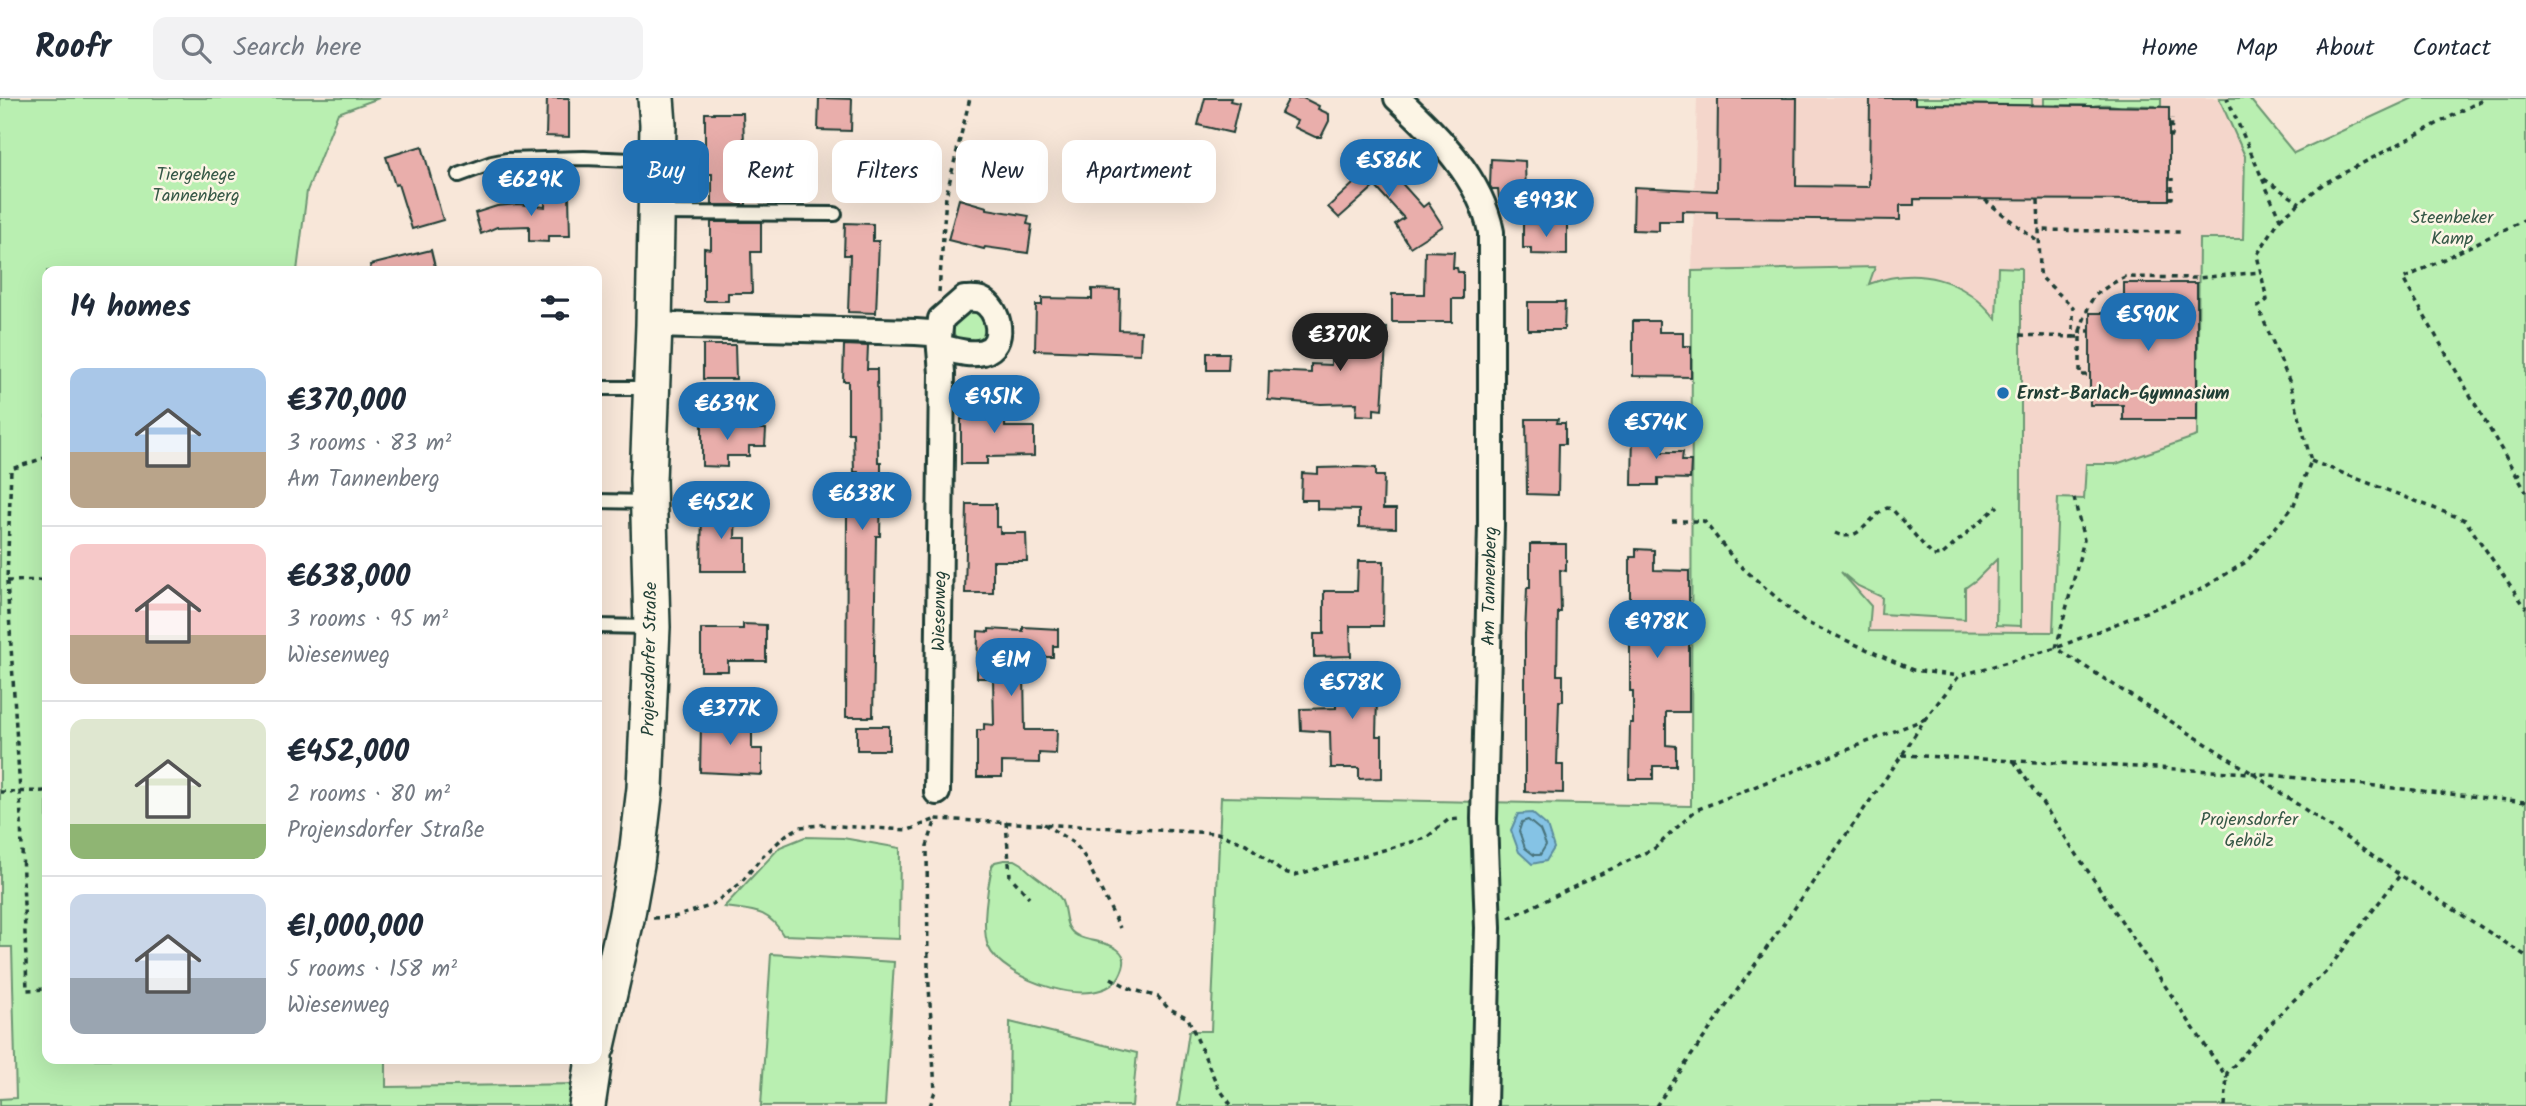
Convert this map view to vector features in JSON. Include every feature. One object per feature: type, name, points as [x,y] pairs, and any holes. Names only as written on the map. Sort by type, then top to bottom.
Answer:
[{"type":"street","name":"Projensdorfer Straße","points":[[656,98],[657,140]]},
{"type":"street","name":"Am Tannenberg","points":[[1397,98],[1435,134],[1460,167],[1480,199],[1491,232],[1491,513],[1484,819],[1488,928],[1484,1106]]},
{"type":"street","name":"Projensdorfer Straße","points":[[602,1024],[626,919],[645,788],[652,627],[649,502],[655,203]]},
{"type":"street","points":[[654,325],[940,334]]},
{"type":"street","name":"Wiesenweg","points":[[937,792],[942,387],[940,334]]},
{"type":"street","points":[[587,1106],[593,1064]]},
{"type":"lane","points":[[459,175],[507,160],[623,160]]},
{"type":"lane","points":[[655,213],[835,214]]},
{"type":"lane","points":[[602,388],[652,388]]},
{"type":"lane","points":[[602,501],[649,502]]},
{"type":"lane","points":[[602,626],[652,627]]},
{"type":"path","points":[[940,334],[940,261],[946,196],[970,98]]},
{"type":"path","points":[[2234,98],[2228,100],[2280,219]]},
{"type":"path","points":[[1672,521],[1704,521],[1736,562],[1803,621],[1913,670],[1959,677],[2056,648],[2198,591],[2246,562],[2293,507],[2311,461],[2290,383],[2258,307],[2267,300],[2257,256],[2280,219],[2323,184],[2487,98]]},
{"type":"path","points":[[2169,135],[2172,135],[2172,118]]},
{"type":"path","points":[[2169,198],[2172,198],[2172,178]]},
{"type":"path","points":[[2263,179],[2300,203]]},
{"type":"path","points":[[1985,200],[2039,242]]},
{"type":"path","points":[[2038,200],[2040,276],[2073,307],[2073,337]]},
{"type":"path","points":[[2526,219],[2403,279],[2526,492]]},
{"type":"path","points":[[2039,230],[2180,232]]},
{"type":"path","points":[[2090,375],[2080,375],[2080,334],[2094,296],[2111,284],[2125,277],[2197,278],[2261,272]]},
{"type":"path","points":[[2020,335],[2073,337],[2090,331]]},
{"type":"path","points":[[42,459],[11,469],[7,581],[20,792],[27,990],[42,989]]},
{"type":"path","points":[[2311,461],[2465,520],[2526,608]]},
{"type":"path","points":[[2516,476],[2526,471]]},
{"type":"path","points":[[2056,648],[2084,540],[2074,498]]},
{"type":"path","points":[[1835,533],[1846,537],[1859,533],[1879,512],[1892,509],[1933,556],[1938,556],[1998,506]]},
{"type":"path","points":[[7,581],[42,580]]},
{"type":"path","points":[[2056,648],[2252,773],[2400,875],[2526,956]]},
{"type":"path","points":[[1656,1106],[1902,755],[1924,719],[1959,677]]},
{"type":"path","points":[[1488,928],[1655,848],[1696,810],[1924,719]]},
{"type":"path","points":[[1902,755],[2252,773],[2526,802]]},
{"type":"path","points":[[2014,761],[2227,1078]]},
{"type":"path","points":[[0,792],[42,792]]},
{"type":"path","points":[[626,919],[674,917],[710,906],[740,884],[760,859],[786,835],[800,827],[821,825],[909,830],[936,819],[1217,833],[1246,844],[1281,871],[1295,875],[1426,838],[1454,818],[1484,819]]},
{"type":"path","points":[[930,1106],[934,1091],[928,968],[928,846],[936,819]]},
{"type":"path","points":[[1006,821],[1010,876],[1029,897]]},
{"type":"path","points":[[1042,823],[1074,844],[1084,856],[1121,928]]},
{"type":"path","points":[[2225,1106],[2227,1073],[2286,1007],[2325,973],[2400,875]]},
{"type":"path","points":[[1111,978],[1130,989],[1158,997],[1168,1009],[1188,1018],[1218,1087],[1232,1106]]},
{"type":"shaded area","name":"Ernst-Barlach-Gymnasium","points":[[1697,98],[2219,98],[2245,156],[2243,239],[2199,240],[2197,437],[2116,464],[2086,464],[2084,499],[2058,498],[2053,632],[1869,631],[1870,606],[1827,555],[1810,365],[1875,267],[1692,271]]},
{"type":"green space","name":"Tiergehege Tannenberg","points":[[0,98],[379,98],[338,113],[307,191],[298,266],[42,266],[42,1064],[386,1064],[386,1087],[576,1084],[574,1106],[0,1106],[0,1099],[16,1098],[12,947],[0,947]]},
{"type":"green space","points":[[1915,98],[2032,98],[2032,108],[2027,105],[1934,104],[1915,112]]},
{"type":"green space","points":[[2044,98],[2161,98],[2161,109],[2156,109],[2155,106],[2127,105],[2126,109],[2107,105],[2087,108],[2086,105],[2058,105],[2057,108],[2044,108]]},
{"type":"green space","name":"Projensdorfer Gehölz","points":[[2219,98],[2249,98],[2294,153],[2413,98],[2526,98],[2526,1106],[1178,1106],[1189,1031],[1211,1031],[1221,797],[1691,806],[1692,271],[1875,267],[1869,284],[1905,276],[1938,279],[1969,294],[1996,319],[1998,267],[2021,268],[2021,626],[1996,625],[1997,559],[1965,588],[1965,619],[1881,614],[1882,597],[1858,586],[1841,572],[1871,606],[1869,631],[2053,632],[2058,498],[2084,499],[2086,464],[2116,464],[2197,436],[2199,239],[2243,239],[2245,156]]},
{"type":"green space","points":[[975,310],[983,313],[989,330],[982,342],[959,342],[953,331],[955,320],[960,313]]},
{"type":"green space","points":[[805,837],[843,838],[900,848],[899,939],[783,935],[765,915],[751,910],[724,907],[780,847]]},
{"type":"green space","points":[[1015,860],[1022,864],[1057,894],[1063,904],[1067,924],[1073,933],[1111,946],[1121,953],[1124,961],[1120,975],[1109,986],[1093,992],[1052,988],[1012,970],[997,959],[986,938],[986,906],[992,866],[995,862]]},
{"type":"green space","points":[[771,954],[894,962],[885,1106],[761,1106]]},
{"type":"green space","points":[[1010,1022],[1137,1053],[1132,1106],[1009,1106]]},
{"type":"water","points":[[1532,813],[1547,826],[1554,848],[1546,861],[1532,864],[1519,852],[1511,830],[1518,814]]},
{"type":"building","points":[[547,98],[569,98],[569,137],[546,136]]},
{"type":"building","points":[[819,98],[852,99],[851,131],[818,130]]},
{"type":"building","points":[[1205,98],[1231,98],[1230,101],[1239,103],[1232,133],[1198,125]]},
{"type":"building","points":[[1289,98],[1303,98],[1329,114],[1329,121],[1321,137],[1294,127],[1297,121],[1281,113]]},
{"type":"building","points":[[1718,98],[1797,98],[1796,186],[1869,187],[1870,98],[1915,98],[1915,104],[2169,107],[2169,200],[1914,199],[1914,205],[1900,205],[1900,220],[1717,218],[1717,212],[1682,211],[1682,221],[1659,221],[1659,231],[1633,230],[1634,187],[1717,191]]},
{"type":"building","points":[[705,113],[743,113],[744,140],[723,140],[723,203],[746,205],[712,205],[709,140],[705,140]]},
{"type":"building","points":[[422,146],[443,220],[412,229],[398,184],[395,185],[386,157]]},
{"type":"building","points":[[1370,148],[1423,207],[1428,203],[1443,226],[1410,247],[1395,224],[1404,218],[1375,186],[1339,218],[1328,207],[1364,174],[1354,163]]},
{"type":"building","points":[[1491,159],[1525,161],[1526,198],[1499,198],[1498,189],[1492,189],[1490,186]]},
{"type":"building","points":[[545,195],[569,195],[570,236],[548,236],[548,242],[529,241],[529,226],[497,227],[481,234],[475,213],[497,206],[518,204],[545,207]]},
{"type":"building","points":[[958,203],[973,203],[987,209],[1029,216],[1027,224],[1032,225],[1028,253],[984,249],[948,240]]},
{"type":"building","points":[[711,222],[761,222],[761,252],[751,252],[752,293],[728,293],[728,301],[704,301],[704,248],[711,249]]},
{"type":"building","points":[[845,223],[873,224],[873,241],[879,241],[876,313],[848,312],[850,255],[844,255]]},
{"type":"building","points":[[1523,223],[1567,224],[1567,255],[1531,254],[1531,248],[1523,248]]},
{"type":"building","points":[[431,250],[435,266],[370,266]]},
{"type":"building","points":[[1425,251],[1454,252],[1453,268],[1463,272],[1463,299],[1452,299],[1452,322],[1392,322],[1392,294],[1424,294]]},
{"type":"building","points":[[2124,283],[2197,283],[2197,420],[2123,420],[2123,405],[2090,405],[2090,313],[2124,313]]},
{"type":"building","points":[[1092,289],[1120,290],[1119,330],[1141,331],[1140,354],[1035,350],[1036,305],[1042,305],[1042,298],[1092,299]]},
{"type":"building","points":[[1528,302],[1565,302],[1564,330],[1528,330]]},
{"type":"building","points":[[1633,321],[1659,321],[1659,332],[1683,332],[1683,346],[1691,346],[1691,377],[1633,376]]},
{"type":"building","points":[[1332,326],[1387,328],[1382,410],[1374,409],[1374,416],[1356,415],[1357,403],[1321,404],[1268,400],[1269,371],[1311,373],[1311,364],[1331,365]]},
{"type":"building","points":[[703,345],[735,345],[736,379],[703,379]]},
{"type":"building","points":[[844,345],[868,346],[867,369],[877,369],[878,462],[881,462],[881,488],[880,536],[876,536],[873,717],[846,717],[847,512],[852,512],[852,506],[858,506],[858,472],[854,472],[853,433],[848,433],[848,381],[843,381]]},
{"type":"building","points":[[1207,353],[1229,353],[1228,370],[1207,370]]},
{"type":"building","points":[[986,394],[1006,395],[1005,427],[1034,427],[1034,456],[987,457],[987,464],[961,464],[961,419],[985,417]]},
{"type":"building","points":[[709,419],[727,419],[727,429],[766,429],[765,446],[749,446],[749,456],[727,456],[727,467],[702,466],[702,423],[709,423]]},
{"type":"building","points":[[1526,419],[1558,419],[1557,423],[1565,423],[1565,444],[1559,444],[1558,495],[1527,494]]},
{"type":"building","points":[[1633,431],[1660,431],[1660,452],[1683,452],[1682,461],[1691,461],[1690,479],[1658,478],[1658,485],[1632,485]]},
{"type":"building","points":[[1318,468],[1376,468],[1376,476],[1384,476],[1383,509],[1396,509],[1396,528],[1359,527],[1359,510],[1317,509],[1317,500],[1301,500],[1302,473],[1318,474]]},
{"type":"building","points":[[967,504],[996,504],[996,527],[1000,527],[1000,533],[1026,533],[1027,561],[993,561],[993,593],[965,593]]},
{"type":"building","points":[[702,506],[736,507],[735,538],[746,538],[746,571],[701,571]]},
{"type":"building","points":[[1530,544],[1566,544],[1566,571],[1560,570],[1561,612],[1558,612],[1557,675],[1563,675],[1563,701],[1559,701],[1557,765],[1563,765],[1563,793],[1525,792],[1525,634],[1527,588],[1530,588]]},
{"type":"building","points":[[1636,549],[1654,550],[1654,570],[1689,571],[1689,712],[1666,712],[1666,745],[1676,746],[1676,766],[1653,766],[1653,779],[1629,779],[1630,723],[1633,723],[1633,691],[1630,691],[1630,557],[1636,557]]},
{"type":"building","points":[[1358,561],[1384,561],[1383,626],[1350,626],[1351,656],[1314,657],[1314,634],[1324,634],[1324,591],[1357,591]]},
{"type":"building","points":[[743,624],[766,625],[766,661],[728,661],[728,671],[701,671],[701,629],[743,629]]},
{"type":"building","points":[[1023,627],[1058,629],[1058,646],[1053,646],[1053,657],[1027,657],[1027,673],[1024,673],[1025,730],[1057,730],[1056,754],[1039,753],[1039,763],[1002,762],[1002,777],[977,777],[977,730],[984,730],[984,724],[994,725],[993,678],[977,678],[978,631],[1023,631]]},
{"type":"building","points":[[1336,667],[1380,667],[1380,673],[1383,673],[1383,699],[1377,699],[1376,736],[1382,736],[1382,778],[1359,779],[1359,768],[1331,768],[1330,732],[1301,730],[1300,709],[1336,708]]},
{"type":"building","points":[[752,715],[752,749],[762,749],[762,775],[700,772],[701,724],[709,724],[709,717]]},
{"type":"building","points":[[857,726],[889,726],[889,750],[857,750]]},
{"type":"place","name":"Ernst-Barlach-Gymnasium","points":[[2003,393]]},
{"type":"park label","name":"Steenbeker Kamp","points":[[2452,227]]}]
